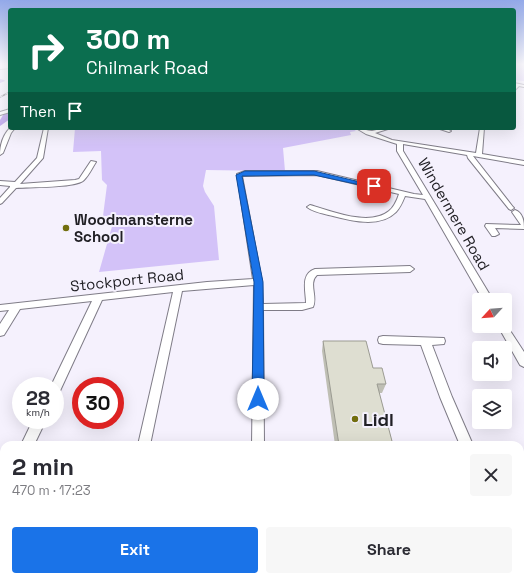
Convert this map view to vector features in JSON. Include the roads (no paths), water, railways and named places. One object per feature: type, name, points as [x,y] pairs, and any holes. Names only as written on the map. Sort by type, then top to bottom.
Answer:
[{"type":"street","points":[[0,153],[11,130]]},
{"type":"street","points":[[0,202],[40,158],[46,130]]},
{"type":"street","points":[[362,130],[400,142],[524,163]]},
{"type":"street","points":[[368,133],[381,130]]},
{"type":"street","points":[[479,156],[482,130]]},
{"type":"street","name":"Windermere Road","points":[[400,142],[400,150],[484,293]]},
{"type":"street","points":[[470,154],[470,157],[524,226]]},
{"type":"street","points":[[0,183],[15,185],[47,185],[76,182],[80,180],[93,162]]},
{"type":"street","points":[[258,441],[258,282],[239,175],[245,173],[314,173],[427,197]]},
{"type":"street","points":[[310,207],[358,219],[374,219],[393,212],[403,193]]},
{"type":"street","points":[[495,234],[489,226],[524,226]]},
{"type":"street","points":[[258,307],[302,307],[310,305],[308,281],[310,276],[316,272],[410,269]]},
{"type":"street","name":"Stockport Road","points":[[0,308],[178,288],[258,282]]},
{"type":"street","points":[[145,441],[178,288]]},
{"type":"street","points":[[61,377],[99,297]]},
{"type":"street","points":[[0,332],[17,306]]},
{"type":"street","points":[[507,333],[524,362]]},
{"type":"street","points":[[383,340],[440,341]]},
{"type":"street","points":[[425,341],[446,397],[466,441]]},
{"type":"street","points":[[29,441],[35,429]]},
{"type":"waterway","points":[[0,124],[6,119],[8,114]]},
{"type":"railway","points":[[0,97],[8,93]]},
{"type":"place","name":"Woodmansterne School","points":[[66,228]]},
{"type":"place","name":"Lidl","points":[[355,419]]}]
